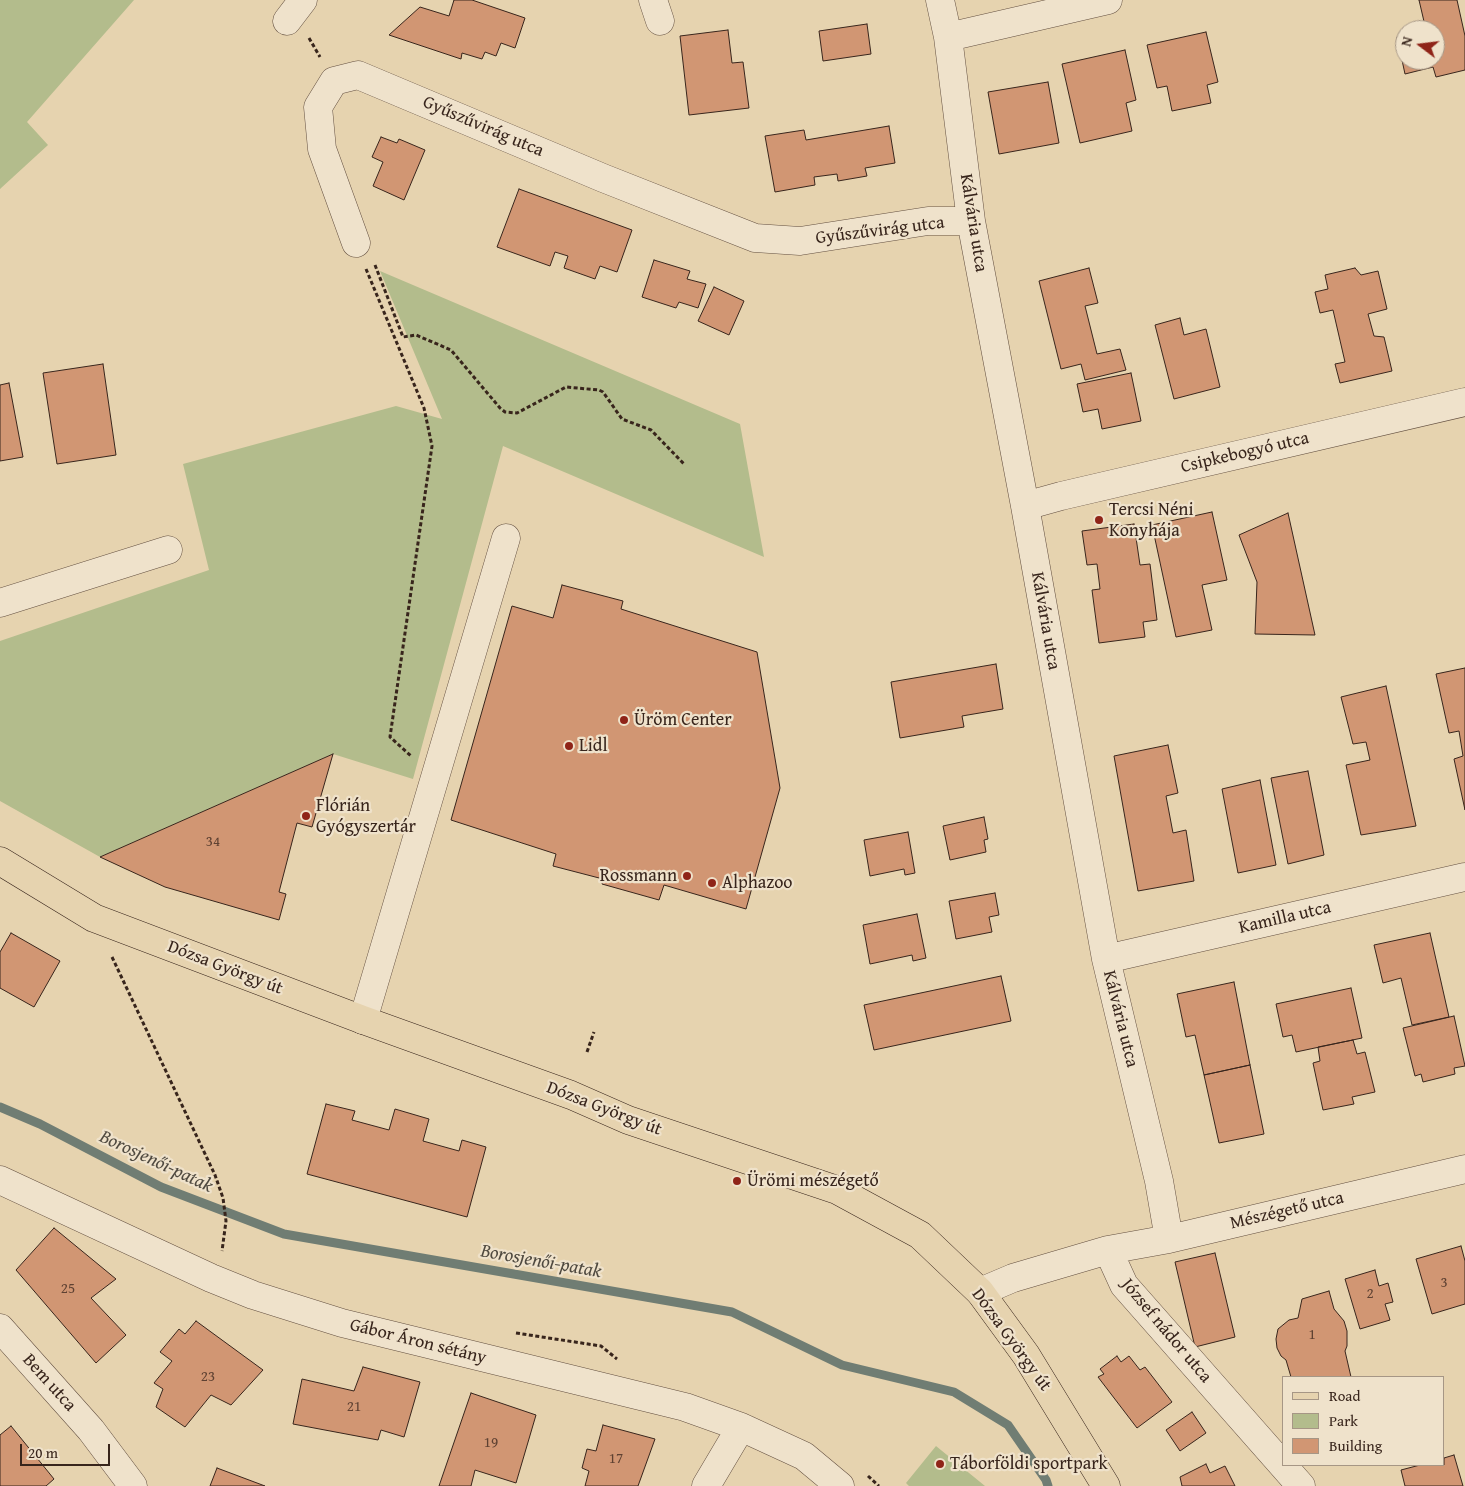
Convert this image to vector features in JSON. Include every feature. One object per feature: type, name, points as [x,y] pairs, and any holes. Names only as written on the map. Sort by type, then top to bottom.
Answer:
[{"type":"main road","name":"Dózsa György út","points":[[0,861],[94,918],[362,1020],[571,1095],[628,1120],[838,1190],[920,1235],[980,1292],[1026,1355],[1106,1486]]},
{"type":"street","points":[[287,21],[303,0]]},
{"type":"street","name":"Kálvária utca","points":[[940,0],[948,37],[971,221],[1106,959],[1160,1180],[1169,1239]]},
{"type":"street","points":[[948,37],[1108,0]]},
{"type":"street","name":"Gyűszűvirág utca","points":[[334,81],[358,75],[594,174],[755,238],[800,241],[928,221],[971,221]]},
{"type":"street","points":[[334,81],[318,107],[322,149],[356,243]]},
{"type":"street","name":"Csipkebogyó utca","points":[[1024,506],[1465,402]]},
{"type":"street","points":[[362,1020],[506,538]]},
{"type":"street","points":[[0,604],[168,550]]},
{"type":"street","name":"Kamilla utca","points":[[1106,959],[1465,877]]},
{"type":"street","name":"Mészégető utca","points":[[1108,1250],[1169,1239],[1465,1170]]},
{"type":"street","name":"Gábor Áron sétány","points":[[0,1180],[211,1278],[254,1295],[342,1323],[685,1407],[741,1427],[804,1456],[840,1486]]},
{"type":"street","points":[[980,1292],[1013,1278],[1108,1250]]},
{"type":"street","name":"József nádor utca","points":[[1108,1250],[1124,1285],[1282,1464]]},
{"type":"street","name":"Bem utca","points":[[0,1328],[91,1430],[133,1486]]},
{"type":"street","points":[[706,1486],[741,1427]]},
{"type":"street","name":"József nádor utca","points":[[1283,1466],[1301,1486]]},
{"type":"path","points":[[287,21],[309,38],[334,81]]},
{"type":"path","points":[[434,777],[390,737],[432,446],[424,408],[356,243],[365,241],[403,337],[416,335],[451,350],[505,412],[517,413],[566,387],[599,390],[603,392],[622,419],[651,430],[684,464]]},
{"type":"path","points":[[94,918],[215,1176],[223,1198],[226,1221],[224,1247]]},
{"type":"path","points":[[587,1052],[594,1032]]},
{"type":"green space","points":[[0,0],[134,0],[27,122],[48,145],[0,189]]},
{"type":"green space","points":[[380,271],[740,424],[764,557],[503,446],[413,779],[333,754],[100,857],[0,801],[0,641],[209,570],[183,464],[396,406],[442,419]]},
{"type":"green space","name":"Táborföldi sportpark","points":[[936,1446],[985,1486],[909,1486],[906,1483]]},
{"type":"building","points":[[454,0],[472,0],[525,18],[515,48],[501,43],[496,56],[485,52],[482,59],[462,53],[461,59],[389,35],[420,7],[449,16]]},
{"type":"building","points":[[1419,0],[1457,0],[1465,36],[1465,70],[1436,77],[1434,70],[1445,70],[1445,20],[1424,20]]},
{"type":"building","points":[[867,24],[871,54],[823,61],[819,31]]},
{"type":"building","points":[[728,30],[732,63],[743,62],[749,108],[689,115],[680,36]]},
{"type":"building","points":[[1206,32],[1218,82],[1207,85],[1211,103],[1172,111],[1167,86],[1157,88],[1147,45]]},
{"type":"building","points":[[1125,50],[1136,100],[1126,103],[1132,131],[1080,143],[1062,64]]},
{"type":"building","points":[[1404,70],[1421,70],[1405,74]]},
{"type":"building","points":[[1048,82],[1059,143],[999,154],[988,92]]},
{"type":"building","points":[[889,126],[895,163],[865,168],[867,176],[838,181],[837,174],[814,177],[815,185],[775,192],[765,136],[804,130],[806,140]]},
{"type":"building","points":[[381,137],[397,143],[399,139],[425,150],[404,200],[373,186],[383,162],[372,157]]},
{"type":"building","points":[[519,189],[632,230],[617,272],[600,266],[595,279],[564,268],[568,256],[555,252],[550,266],[497,247]]},
{"type":"building","points":[[654,260],[690,271],[687,279],[706,284],[698,308],[679,302],[676,308],[642,297]]},
{"type":"building","points":[[1089,268],[1098,303],[1085,306],[1097,354],[1120,349],[1126,370],[1085,380],[1081,364],[1061,369],[1039,281]]},
{"type":"building","points":[[1355,268],[1361,275],[1378,271],[1387,309],[1368,314],[1374,336],[1384,337],[1392,371],[1340,383],[1335,364],[1345,362],[1333,310],[1320,313],[1315,292],[1328,289],[1325,275]]},
{"type":"building","points":[[714,287],[744,301],[729,335],[698,321]]},
{"type":"building","points":[[1180,318],[1184,335],[1206,329],[1220,387],[1174,399],[1155,325]]},
{"type":"building","points":[[103,364],[116,455],[57,464],[43,373]]},
{"type":"building","points":[[1131,373],[1141,421],[1102,429],[1098,409],[1083,412],[1077,384]]},
{"type":"building","points":[[9,383],[23,457],[0,461],[0,385]]},
{"type":"building","points":[[1212,512],[1227,580],[1202,585],[1212,630],[1176,637],[1152,525]]},
{"type":"building","points":[[1288,513],[1315,635],[1255,634],[1257,582],[1239,535]]},
{"type":"building","points":[[1134,524],[1140,565],[1150,564],[1157,620],[1143,622],[1145,637],[1099,643],[1092,590],[1100,589],[1097,564],[1087,565],[1082,531]]},
{"type":"building","name":"Üröm Center","points":[[562,585],[623,601],[621,609],[757,652],[780,788],[746,909],[664,885],[659,900],[602,884],[603,879],[553,866],[556,854],[451,820],[512,606],[553,618]]},
{"type":"building","points":[[996,664],[1003,709],[962,716],[964,727],[900,738],[891,682]]},
{"type":"building","points":[[1465,668],[1465,810],[1454,759],[1463,756],[1459,731],[1449,733],[1436,674]]},
{"type":"building","points":[[1386,686],[1416,826],[1361,835],[1346,765],[1370,760],[1366,742],[1353,744],[1341,697]]},
{"type":"building","points":[[1168,745],[1178,793],[1166,796],[1173,833],[1186,830],[1194,881],[1138,891],[1114,756]]},
{"type":"building","points":[[333,754],[312,827],[297,823],[279,892],[286,894],[279,920],[165,887],[100,857]]},
{"type":"building","points":[[1308,771],[1324,855],[1288,864],[1271,778]]},
{"type":"building","points":[[1260,780],[1276,865],[1238,873],[1222,789]]},
{"type":"building","points":[[984,817],[988,839],[984,840],[986,852],[950,860],[943,826]]},
{"type":"building","points":[[908,832],[915,873],[905,875],[904,869],[870,876],[864,840]]},
{"type":"building","points":[[995,893],[999,915],[989,917],[992,932],[956,939],[949,901]]},
{"type":"building","points":[[917,914],[926,958],[913,961],[912,955],[870,964],[863,925]]},
{"type":"building","points":[[11,933],[60,961],[34,1007],[0,988],[0,952]]},
{"type":"building","points":[[1430,933],[1449,1017],[1412,1025],[1401,978],[1383,983],[1374,945]]},
{"type":"building","points":[[1001,976],[1011,1021],[874,1050],[864,1005]]},
{"type":"building","points":[[1234,982],[1250,1065],[1204,1075],[1195,1035],[1186,1037],[1177,994]]},
{"type":"building","points":[[1351,988],[1362,1038],[1296,1052],[1292,1035],[1283,1037],[1276,1004]]},
{"type":"building","points":[[1454,1016],[1465,1066],[1454,1068],[1455,1074],[1423,1082],[1421,1074],[1415,1076],[1403,1028]]},
{"type":"building","points":[[1353,1040],[1357,1054],[1365,1052],[1375,1092],[1352,1097],[1354,1104],[1323,1110],[1313,1063],[1320,1061],[1318,1047]]},
{"type":"building","points":[[1250,1065],[1264,1134],[1219,1143],[1204,1075]]},
{"type":"building","points":[[326,1104],[355,1111],[352,1120],[389,1130],[395,1109],[429,1119],[423,1141],[459,1151],[462,1140],[486,1147],[467,1217],[307,1174]]},
{"type":"building","points":[[54,1228],[116,1279],[91,1298],[126,1335],[96,1363],[16,1270]]},
{"type":"building","points":[[1461,1246],[1465,1261],[1465,1304],[1432,1314],[1416,1259]]},
{"type":"building","points":[[1215,1253],[1235,1337],[1195,1347],[1175,1262]]},
{"type":"building","points":[[1375,1270],[1379,1286],[1388,1283],[1393,1302],[1385,1304],[1390,1320],[1360,1329],[1345,1279]]},
{"type":"building","points":[[1329,1291],[1334,1309],[1344,1321],[1347,1331],[1345,1351],[1351,1376],[1291,1376],[1286,1360],[1281,1356],[1277,1348],[1276,1339],[1278,1329],[1289,1320],[1298,1318],[1302,1299]]},
{"type":"building","points":[[196,1321],[263,1370],[231,1405],[211,1395],[185,1427],[156,1407],[163,1389],[154,1383],[172,1361],[160,1352],[179,1329],[185,1334]]},
{"type":"building","points":[[1117,1356],[1121,1362],[1129,1356],[1140,1370],[1145,1367],[1172,1402],[1137,1428],[1098,1377],[1104,1374],[1100,1369]]},
{"type":"building","points":[[363,1367],[420,1382],[404,1437],[381,1430],[378,1440],[293,1424],[302,1379],[354,1391]]},
{"type":"building","points":[[471,1393],[536,1415],[516,1483],[475,1470],[471,1486],[439,1486]]},
{"type":"building","points":[[1192,1412],[1206,1433],[1180,1451],[1166,1430]]},
{"type":"building","points":[[603,1425],[655,1439],[638,1486],[585,1486],[589,1471],[582,1468],[587,1449],[596,1451]]},
{"type":"building","points":[[11,1426],[54,1479],[46,1486],[0,1486],[0,1435]]},
{"type":"building","points":[[1454,1455],[1463,1486],[1405,1486],[1401,1470],[1416,1466],[1445,1466],[1445,1458]]},
{"type":"building","points":[[1206,1464],[1210,1473],[1225,1466],[1235,1486],[1182,1486],[1180,1477]]},
{"type":"building","points":[[217,1468],[265,1486],[210,1486]]},
{"type":"waterway","name":"Borosjenői-patak","points":[[0,1107],[40,1124],[161,1187],[284,1234],[732,1312],[842,1365],[954,1392],[1008,1425],[1046,1480],[1048,1486]]},
{"type":"place","name":"Tercsi Néni Konyhája","points":[[1099,520]]},
{"type":"place","name":"Üröm Center","points":[[624,720]]},
{"type":"place","name":"Lidl","points":[[569,746]]},
{"type":"place","name":"Flórián Gyógyszertár","points":[[306,816]]},
{"type":"place","name":"Rossmann","points":[[687,876]]},
{"type":"place","name":"Alphazoo","points":[[712,883]]},
{"type":"place","name":"Ürömi mészégető","points":[[737,1181]]},
{"type":"place","name":"Táborföldi sportpark","points":[[940,1464]]}]
